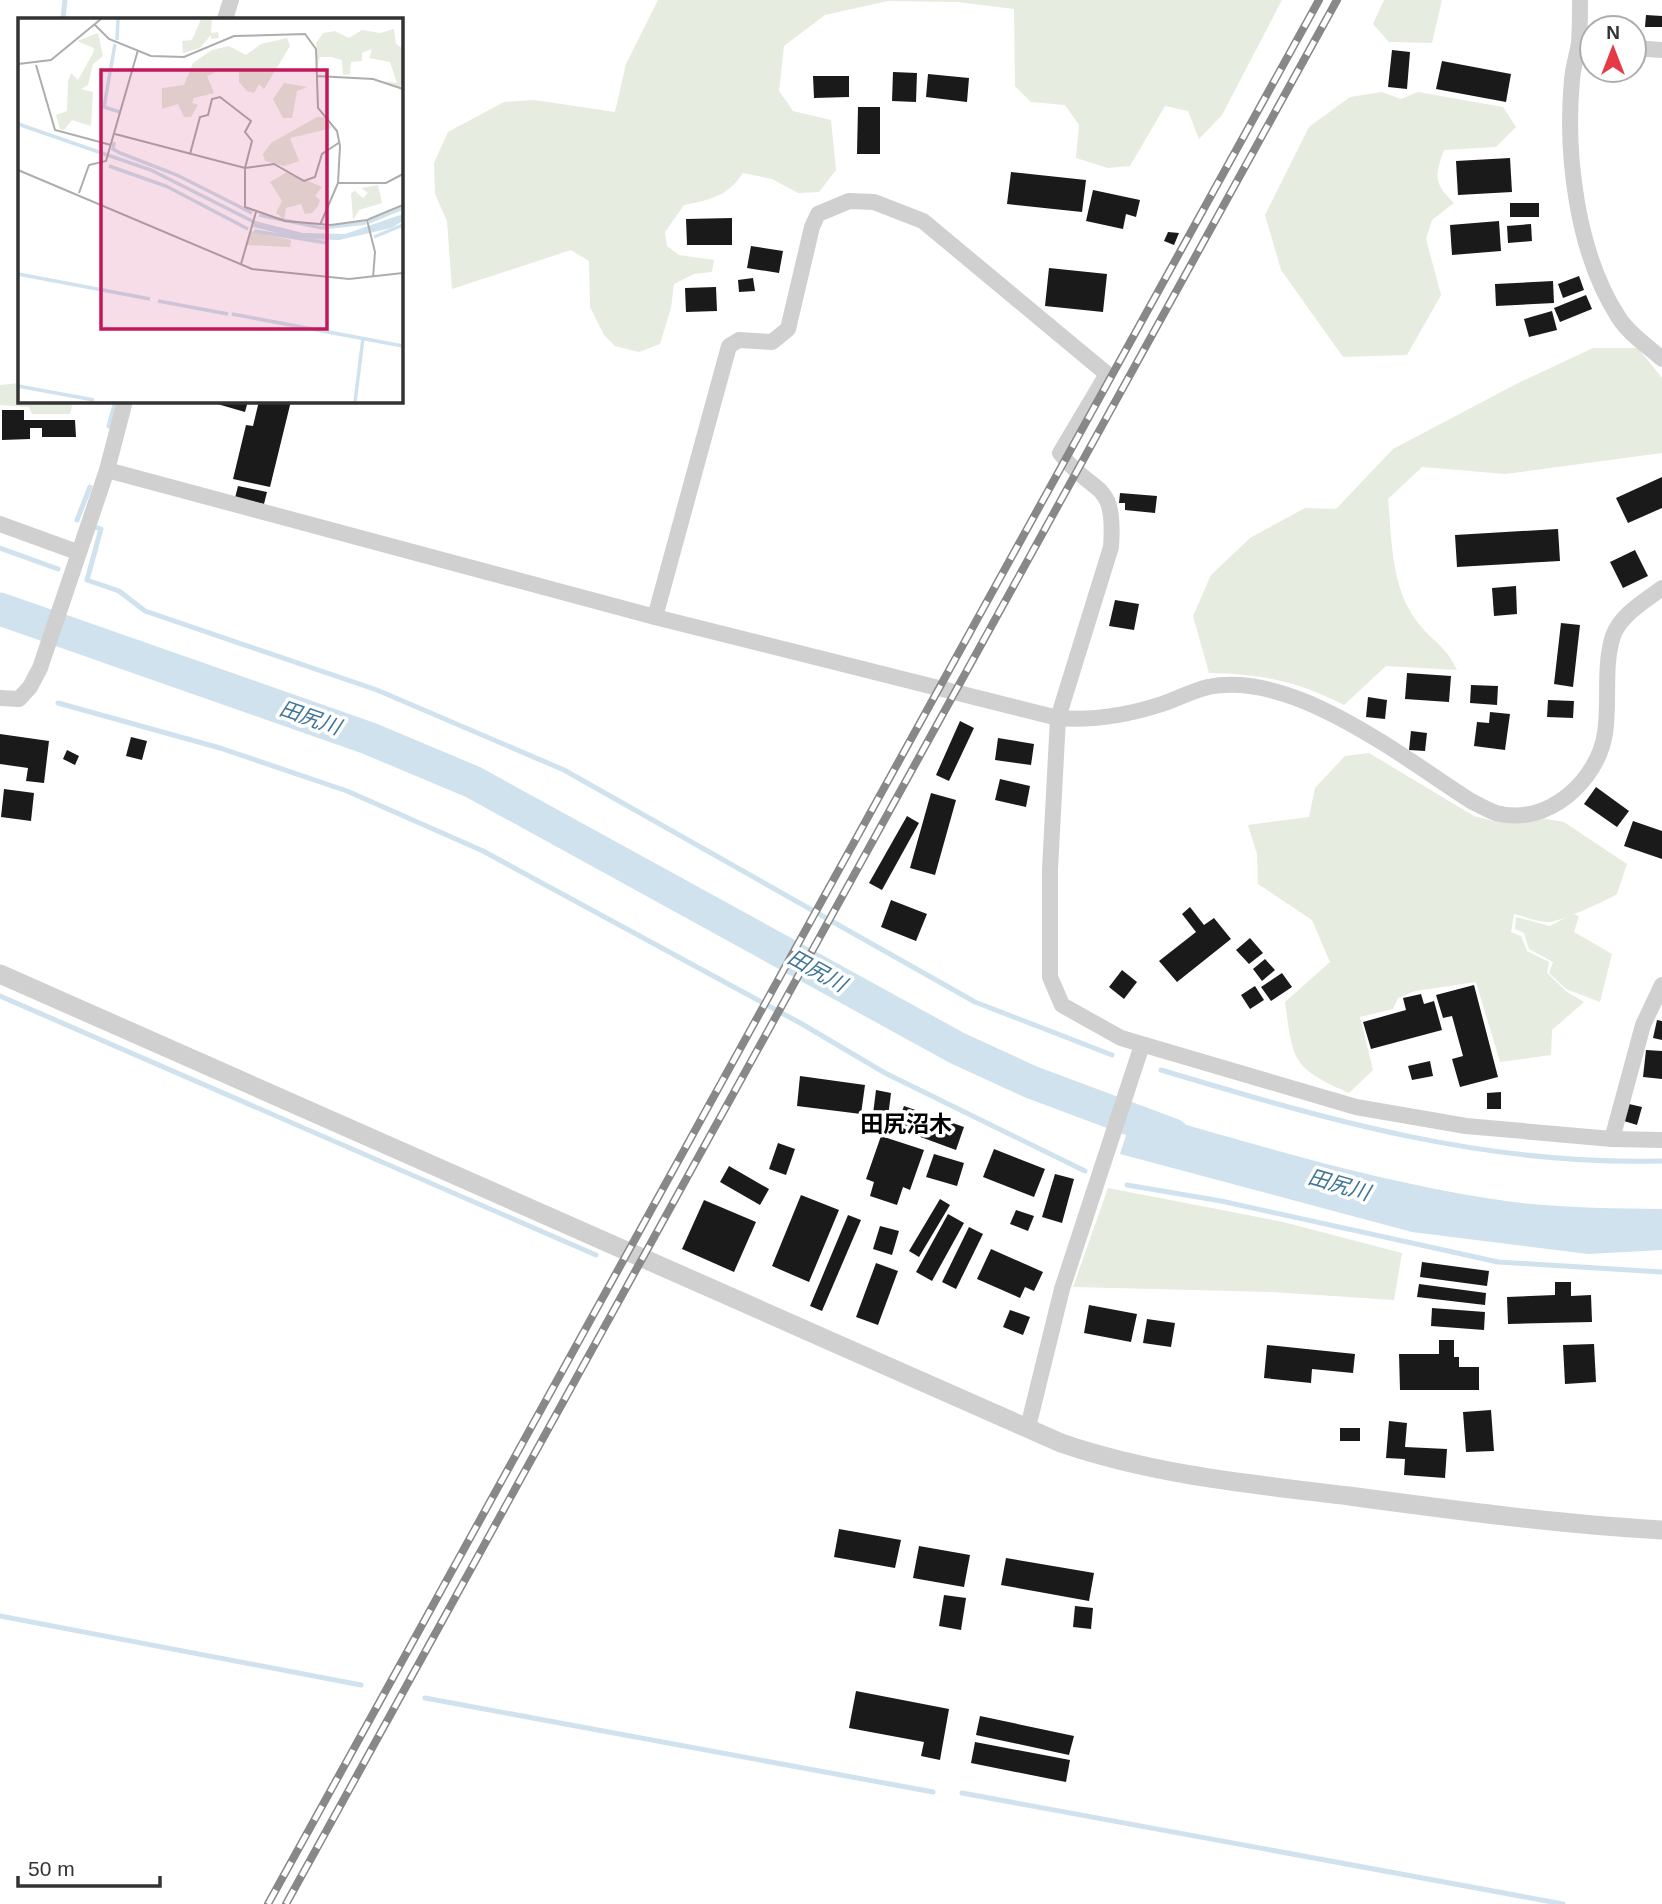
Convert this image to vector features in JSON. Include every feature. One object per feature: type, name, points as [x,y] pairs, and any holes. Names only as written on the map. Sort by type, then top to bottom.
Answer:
[{"type":"street","points":[[225,18],[231,0]]},
{"type":"street","points":[[1578,63],[1572,78],[1570,135],[1574,184],[1584,232],[1599,280],[1620,320],[1662,359]]},
{"type":"street","points":[[655,617],[729,346],[739,340],[772,342],[788,329],[812,227],[818,214],[849,201],[874,202],[923,221],[1107,374],[1060,453],[1068,463],[1103,490],[1110,504],[1112,524],[1111,547],[1058,718],[1050,869],[1050,977],[1062,1005],[1121,1038],[1356,1107],[1466,1126],[1612,1139],[1662,1140]]},
{"type":"street","points":[[0,698],[19,699],[30,687],[40,668],[77,552],[107,470],[125,402]]},
{"type":"street","points":[[107,470],[655,617],[1058,718],[1093,721],[1160,705],[1206,688],[1224,685],[1273,691],[1321,706],[1471,801],[1497,813],[1523,813],[1553,806],[1576,789],[1601,753],[1614,634],[1626,616],[1662,588]]},
{"type":"street","points":[[0,524],[77,552]]},
{"type":"street","points":[[0,974],[1061,1443],[1111,1460],[1173,1474],[1488,1514],[1662,1530]]},
{"type":"street","points":[[1612,1139],[1643,1026],[1662,985]]},
{"type":"street","points":[[1028,1427],[1062,1289],[1142,1045]]},
{"type":"shaded area","points":[[658,0],[1282,0],[1222,115],[1199,139],[1188,111],[1165,106],[1130,166],[1108,168],[1076,158],[1079,125],[1065,105],[1031,102],[1015,86],[1014,9],[958,2],[888,1],[825,15],[784,46],[779,91],[793,111],[831,120],[836,170],[819,192],[798,193],[772,179],[743,173],[731,187],[718,196],[684,205],[665,232],[667,246],[679,255],[714,260],[712,272],[694,274],[674,284],[671,308],[660,344],[639,352],[615,346],[604,335],[590,307],[589,261],[571,250],[452,289],[447,221],[435,194],[434,163],[448,132],[504,102],[534,100],[615,112],[626,64]]},
{"type":"shaded area","points":[[1384,0],[1442,0],[1432,43],[1389,42],[1373,24]]},
{"type":"shaded area","points":[[1382,92],[1401,99],[1418,92],[1503,107],[1516,127],[1496,147],[1444,150],[1438,179],[1442,190],[1454,203],[1432,220],[1426,239],[1441,295],[1407,355],[1343,357],[1281,270],[1265,215],[1309,127],[1350,97]]},
{"type":"shaded area","points":[[1593,348],[1638,348],[1662,378],[1662,453],[1506,474],[1422,467],[1388,499],[1394,565],[1403,596],[1419,624],[1444,650],[1457,670],[1386,666],[1344,705],[1279,680],[1209,673],[1193,616],[1211,575],[1250,538],[1305,508],[1336,509],[1393,449],[1520,382]]},
{"type":"shaded area","points":[[18,383],[18,402],[69,402],[72,406],[70,414],[32,414],[29,407],[0,405],[0,385]]},
{"type":"shaded area","points":[[1369,753],[1474,816],[1494,821],[1535,817],[1564,822],[1627,864],[1617,894],[1581,911],[1552,922],[1514,914],[1511,932],[1521,936],[1527,951],[1549,962],[1547,973],[1567,992],[1584,1002],[1552,1030],[1551,1055],[1500,1062],[1476,982],[1415,991],[1398,998],[1393,1009],[1360,1017],[1373,1070],[1349,1093],[1316,1077],[1299,1060],[1290,1038],[1285,1002],[1330,962],[1312,920],[1258,884],[1257,854],[1248,825],[1309,817],[1315,788],[1345,756]]},
{"type":"shaded area","points":[[1573,914],[1579,916],[1574,932],[1612,954],[1600,1002],[1566,989],[1549,973],[1553,962],[1529,949],[1524,933],[1515,929],[1516,917],[1550,926]]},
{"type":"shaded area","points":[[1108,1188],[1283,1222],[1402,1253],[1394,1300],[1272,1292],[1073,1287]]},
{"type":"water","points":[[1134,1110],[1309,1159],[1441,1190],[1530,1204],[1662,1209],[1662,1250],[1588,1254],[1412,1232],[1120,1154]]},
{"type":"building","points":[[1648,15],[1662,16],[1662,27],[1648,27]]},
{"type":"building","points":[[1392,50],[1410,52],[1407,89],[1388,87]]},
{"type":"building","points":[[1442,61],[1511,74],[1506,102],[1436,89]]},
{"type":"building","points":[[893,72],[917,73],[916,102],[892,101]]},
{"type":"building","points":[[928,74],[969,78],[967,102],[926,97]]},
{"type":"building","points":[[813,76],[849,76],[849,97],[814,98]]},
{"type":"building","points":[[858,107],[880,107],[880,154],[857,154]]},
{"type":"building","points":[[1510,158],[1512,192],[1458,195],[1456,161]]},
{"type":"building","points":[[1011,172],[1086,180],[1082,212],[1007,204]]},
{"type":"building","points":[[1093,190],[1140,200],[1136,217],[1126,214],[1123,229],[1086,221]]},
{"type":"building","points":[[1510,203],[1539,203],[1539,217],[1510,217]]},
{"type":"building","points":[[732,218],[732,245],[687,245],[686,219]]},
{"type":"building","points":[[1499,221],[1501,251],[1452,255],[1450,225]]},
{"type":"building","points":[[1531,224],[1532,241],[1508,243],[1507,226]]},
{"type":"building","points":[[1168,232],[1179,233],[1174,245],[1164,241]]},
{"type":"building","points":[[751,246],[783,251],[779,273],[747,268]]},
{"type":"building","points":[[1049,268],[1107,274],[1103,312],[1045,306]]},
{"type":"building","points":[[1579,276],[1584,290],[1563,298],[1558,284]]},
{"type":"building","points":[[753,278],[755,291],[739,292],[738,280]]},
{"type":"building","points":[[1553,281],[1554,303],[1496,306],[1495,284]]},
{"type":"building","points":[[716,287],[717,311],[686,312],[685,288]]},
{"type":"building","points":[[1586,295],[1592,309],[1560,322],[1554,308]]},
{"type":"building","points":[[1552,311],[1557,330],[1529,337],[1524,319]]},
{"type":"building","points":[[210,402],[248,402],[245,412]]},
{"type":"building","points":[[259,402],[291,402],[270,487],[233,479],[246,425],[253,426]]},
{"type":"building","points":[[2,410],[24,410],[24,420],[75,420],[76,437],[42,437],[42,428],[30,428],[30,439],[2,440]]},
{"type":"building","points":[[1662,477],[1662,508],[1628,523],[1616,498]]},
{"type":"building","points":[[238,486],[267,492],[264,504],[235,498]]},
{"type":"building","points":[[1120,493],[1157,496],[1155,513],[1125,510],[1125,503],[1119,503]]},
{"type":"building","points":[[1558,529],[1560,561],[1457,567],[1455,535]]},
{"type":"building","points":[[1635,550],[1648,576],[1623,588],[1610,562]]},
{"type":"building","points":[[1516,586],[1517,614],[1494,616],[1492,588]]},
{"type":"building","points":[[1115,600],[1139,604],[1134,630],[1109,626]]},
{"type":"building","points":[[1561,623],[1580,625],[1573,687],[1554,684]]},
{"type":"building","points":[[1407,673],[1451,676],[1449,702],[1405,699]]},
{"type":"building","points":[[1471,685],[1498,686],[1497,705],[1470,703]]},
{"type":"building","points":[[1368,697],[1387,700],[1385,719],[1366,717]]},
{"type":"building","points":[[1548,700],[1574,701],[1573,718],[1547,717]]},
{"type":"building","points":[[1490,712],[1510,714],[1505,750],[1474,746],[1477,722],[1489,723]]},
{"type":"building","points":[[960,721],[974,728],[949,781],[936,775]]},
{"type":"building","points":[[1411,731],[1427,733],[1425,751],[1409,750]]},
{"type":"building","points":[[0,734],[49,741],[44,783],[26,781],[28,768],[0,764]]},
{"type":"building","points":[[131,737],[147,741],[142,760],[126,756]]},
{"type":"building","points":[[998,738],[1034,744],[1031,765],[995,760]]},
{"type":"building","points":[[67,750],[79,756],[75,765],[63,759]]},
{"type":"building","points":[[1000,779],[1030,786],[1026,807],[995,800]]},
{"type":"building","points":[[1596,787],[1629,811],[1617,827],[1584,804]]},
{"type":"building","points":[[4,789],[34,793],[31,821],[1,817]]},
{"type":"building","points":[[931,793],[956,800],[935,875],[910,868]]},
{"type":"building","points":[[907,816],[919,823],[882,890],[869,883]]},
{"type":"building","points":[[1633,821],[1662,831],[1662,859],[1624,846]]},
{"type":"building","points":[[891,900],[927,914],[916,941],[881,927]]},
{"type":"building","points":[[1190,907],[1204,925],[1214,918],[1231,939],[1177,982],[1159,961],[1196,932],[1182,914]]},
{"type":"building","points":[[1250,938],[1263,953],[1249,964],[1236,950]]},
{"type":"building","points":[[1265,959],[1275,970],[1262,981],[1253,969]]},
{"type":"building","points":[[1122,970],[1137,982],[1124,999],[1109,987]]},
{"type":"building","points":[[1282,973],[1292,987],[1271,1001],[1261,987]]},
{"type":"building","points":[[1474,985],[1498,1077],[1460,1087],[1452,1059],[1463,1056],[1452,1016],[1443,1018],[1436,995]]},
{"type":"building","points":[[1255,986],[1264,1000],[1250,1009],[1241,995]]},
{"type":"building","points":[[1421,994],[1424,1004],[1434,1001],[1442,1030],[1371,1049],[1363,1022],[1406,1010],[1403,998]]},
{"type":"building","points":[[1657,1020],[1662,1021],[1662,1040],[1653,1038]]},
{"type":"building","points":[[1646,1050],[1662,1051],[1662,1079],[1643,1077]]},
{"type":"building","points":[[1430,1061],[1433,1076],[1412,1080],[1408,1066]]},
{"type":"building","points":[[800,1076],[865,1085],[861,1114],[797,1106]]},
{"type":"building","points":[[876,1090],[891,1093],[888,1117],[873,1114]]},
{"type":"building","points":[[1501,1092],[1501,1109],[1487,1109],[1487,1093]]},
{"type":"building","points":[[1629,1104],[1642,1107],[1637,1125],[1624,1121]]},
{"type":"building","points":[[904,1106],[964,1127],[956,1150],[896,1128]]},
{"type":"building","points":[[881,1136],[924,1150],[910,1190],[903,1187],[897,1205],[870,1196],[874,1182],[866,1179]]},
{"type":"building","points":[[778,1143],[795,1149],[786,1175],[769,1169]]},
{"type":"building","points":[[994,1149],[1045,1169],[1034,1197],[983,1177]]},
{"type":"building","points":[[934,1154],[964,1163],[957,1186],[926,1177]]},
{"type":"building","points":[[729,1166],[769,1189],[760,1205],[720,1182]]},
{"type":"building","points":[[1055,1174],[1074,1179],[1062,1223],[1042,1217]]},
{"type":"building","points":[[801,1195],[839,1210],[809,1282],[772,1266]]},
{"type":"building","points":[[940,1199],[950,1205],[919,1257],[909,1251]]},
{"type":"building","points":[[704,1200],[756,1222],[734,1272],[682,1249]]},
{"type":"building","points":[[1016,1210],[1034,1216],[1028,1231],[1010,1224]]},
{"type":"building","points":[[948,1214],[964,1223],[932,1281],[916,1272]]},
{"type":"building","points":[[848,1215],[861,1220],[822,1311],[810,1306]]},
{"type":"building","points":[[880,1226],[899,1231],[892,1255],[873,1249]]},
{"type":"building","points":[[969,1227],[983,1234],[956,1289],[942,1282]]},
{"type":"building","points":[[991,1249],[1043,1272],[1034,1291],[1025,1287],[1020,1298],[977,1279]]},
{"type":"building","points":[[1422,1262],[1489,1271],[1487,1286],[1420,1277]]},
{"type":"building","points":[[876,1263],[898,1271],[878,1325],[856,1317]]},
{"type":"building","points":[[1555,1282],[1571,1282],[1571,1296],[1591,1295],[1592,1322],[1508,1324],[1507,1297],[1555,1295]]},
{"type":"building","points":[[1419,1284],[1486,1293],[1485,1305],[1417,1297]]},
{"type":"building","points":[[1089,1305],[1137,1314],[1131,1342],[1084,1333]]},
{"type":"building","points":[[1432,1308],[1485,1312],[1484,1330],[1431,1326]]},
{"type":"building","points":[[1010,1310],[1030,1317],[1023,1335],[1003,1327]]},
{"type":"building","points":[[1147,1319],[1175,1323],[1171,1347],[1143,1343]]},
{"type":"building","points":[[1439,1340],[1454,1340],[1454,1357],[1459,1357],[1459,1367],[1479,1367],[1479,1390],[1400,1390],[1399,1354],[1439,1354]]},
{"type":"building","points":[[1594,1344],[1596,1382],[1565,1384],[1563,1345]]},
{"type":"building","points":[[1267,1345],[1355,1354],[1353,1373],[1312,1369],[1311,1383],[1264,1378]]},
{"type":"building","points":[[1491,1410],[1494,1451],[1466,1452],[1463,1412]]},
{"type":"building","points":[[1389,1421],[1407,1423],[1405,1447],[1447,1449],[1445,1478],[1404,1475],[1405,1459],[1386,1458]]},
{"type":"building","points":[[1340,1428],[1360,1428],[1360,1441],[1340,1441]]},
{"type":"building","points":[[839,1529],[901,1540],[895,1568],[834,1557]]},
{"type":"building","points":[[919,1546],[970,1555],[964,1587],[913,1578]]},
{"type":"building","points":[[1006,1558],[1094,1573],[1089,1601],[1001,1585]]},
{"type":"building","points":[[944,1595],[966,1598],[961,1630],[939,1626]]},
{"type":"building","points":[[1075,1606],[1093,1608],[1091,1629],[1073,1627]]},
{"type":"building","points":[[856,1691],[949,1709],[940,1760],[921,1756],[924,1742],[849,1728]]},
{"type":"building","points":[[980,1716],[1074,1736],[1069,1755],[976,1735]]},
{"type":"building","points":[[975,1742],[1070,1760],[1066,1782],[971,1763]]},
{"type":"waterway","points":[[63,18],[65,0]]},
{"type":"waterway","points":[[109,426],[116,402]]},
{"type":"waterway","points":[[77,520],[90,487]]},
{"type":"waterway","points":[[95,527],[101,529],[87,580],[119,591],[145,611],[377,690],[564,770],[975,1002],[1112,1055]]},
{"type":"waterway","points":[[0,548],[58,569]]},
{"type":"waterway","name":"田尻川","points":[[0,609],[368,738],[473,782],[957,1048],[1031,1082],[1173,1135]]},
{"type":"waterway","points":[[58,703],[220,748],[347,791],[483,851],[802,1024],[885,1073],[1085,1171]]},
{"type":"waterway","points":[[0,996],[596,1255]]},
{"type":"waterway","points":[[1161,1070],[1346,1122],[1470,1148],[1597,1161],[1662,1161]]},
{"type":"waterway","points":[[1127,1185],[1221,1201],[1498,1262],[1662,1272]]},
{"type":"waterway","points":[[0,1616],[361,1685]]},
{"type":"waterway","points":[[425,1698],[933,1792]]},
{"type":"waterway","points":[[962,1793],[1563,1904]]},
{"type":"railway","points":[[268,1904],[1319,0]]},
{"type":"railway","points":[[286,1904],[1337,0]]},
{"type":"district","name":"田尻沼木","points":[[906,1124]]}]
